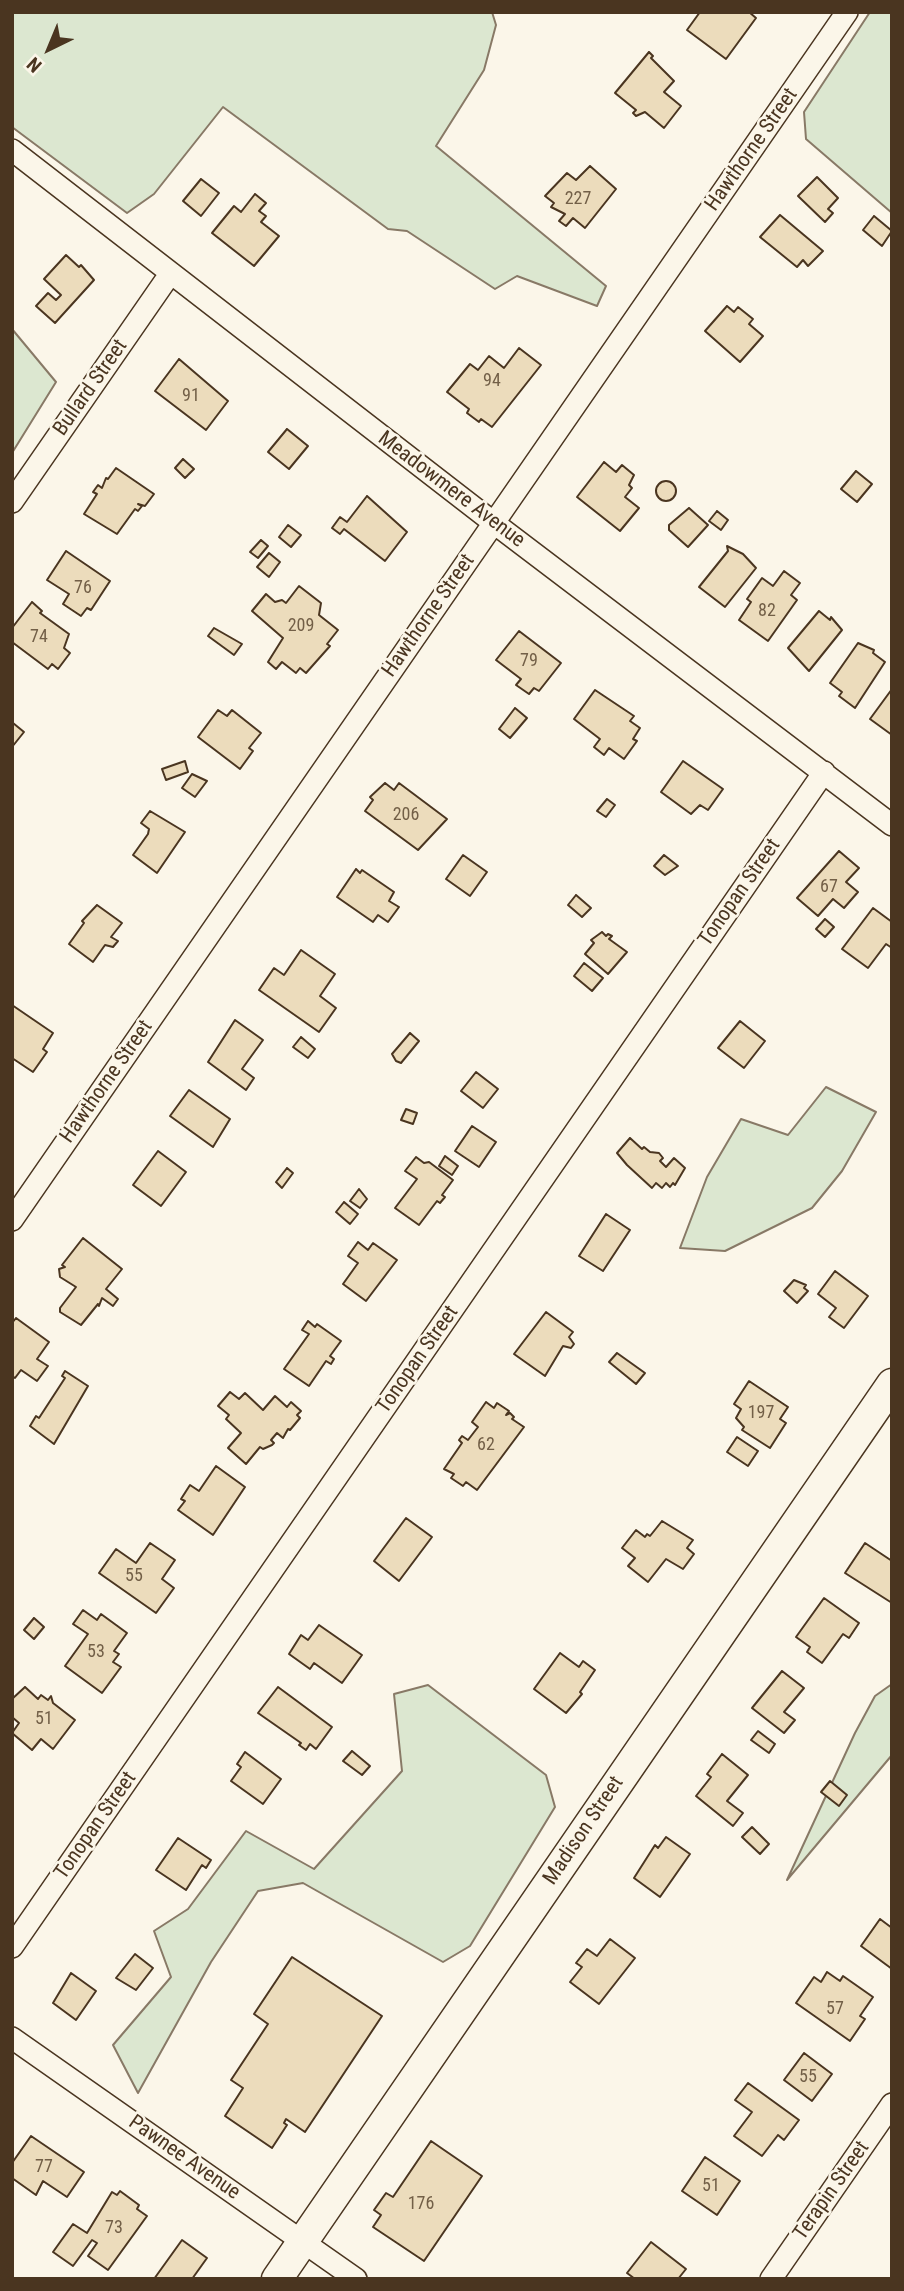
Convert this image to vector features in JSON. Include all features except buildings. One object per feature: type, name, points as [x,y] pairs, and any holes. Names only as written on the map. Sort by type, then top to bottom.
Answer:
[{"type":"street","name":"Hawthorne Street","points":[[12,1220],[847,12]]},
{"type":"street","name":"Meadowmere Avenue","points":[[12,150],[494,523],[892,825]]},
{"type":"street","name":"Bullard Street","points":[[12,502],[170,274]]},
{"type":"street","name":"Tonopan Street","points":[[12,1947],[824,772]]},
{"type":"street","name":"Madison Street","points":[[277,2279],[892,1384]]},
{"type":"street","name":"Pawnee Avenue","points":[[12,2038],[356,2279]]},
{"type":"street","name":"Terapin Street","points":[[771,2279],[892,2104]]},
{"type":"green space","points":[[492,12],[496,25],[484,70],[436,146],[606,286],[597,306],[517,276],[495,289],[407,231],[388,229],[223,107],[154,194],[127,213],[12,127],[12,14]]},
{"type":"green space","points":[[870,12],[892,12],[892,213],[806,139],[804,112]]},
{"type":"green space","points":[[12,329],[56,382],[12,453]]},
{"type":"green space","points":[[826,1087],[876,1112],[842,1171],[812,1208],[725,1251],[680,1248],[707,1177],[741,1119],[788,1135]]},
{"type":"green space","points":[[892,1684],[892,1755],[787,1880],[855,1733],[875,1696]]},
{"type":"green space","points":[[428,1685],[546,1775],[555,1807],[470,1946],[443,1962],[303,1883],[258,1891],[211,1962],[138,2093],[113,2045],[171,1977],[154,1931],[188,1909],[246,1831],[314,1869],[402,1771],[394,1694]]}]
